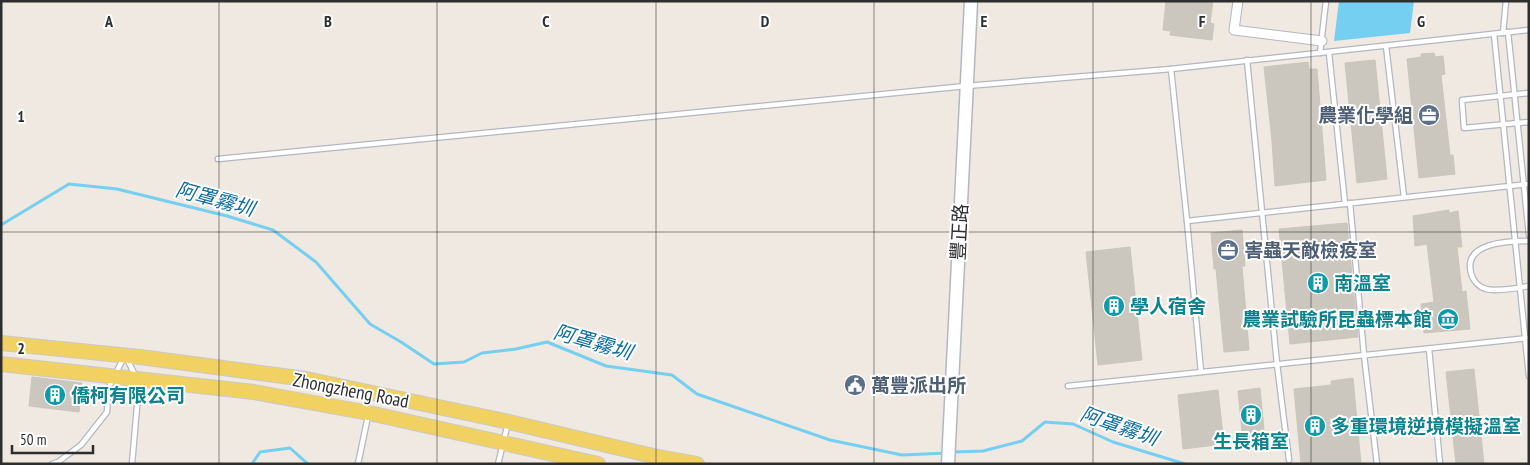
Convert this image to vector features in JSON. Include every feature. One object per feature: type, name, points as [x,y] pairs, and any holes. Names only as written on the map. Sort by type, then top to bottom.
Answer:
[{"type":"main road","name":"Zhongzheng Road","points":[[1,343],[125,356],[306,379],[508,422],[653,456],[697,464]]},
{"type":"main road","name":"Zhongzheng Road","points":[[1,364],[254,392],[369,413],[598,464]]},
{"type":"street","name":"豐正路","points":[[948,464],[971,1]]},
{"type":"street","points":[[1238,1],[1234,30],[1322,41]]},
{"type":"lane","points":[[1320,54],[1326,1]]},
{"type":"lane","points":[[1506,1],[1505,32],[1514,95],[1529,235]]},
{"type":"lane","points":[[218,159],[966,86],[1171,69],[1529,30]]},
{"type":"lane","points":[[1494,34],[1520,288],[1527,338],[1529,376]]},
{"type":"lane","points":[[1386,46],[1404,197]]},
{"type":"lane","points":[[1329,52],[1377,464]]},
{"type":"lane","points":[[1247,60],[1277,364],[1289,460]]},
{"type":"lane","points":[[1171,69],[1201,372]]},
{"type":"lane","points":[[1529,93],[1462,100],[1464,128],[1529,122]]},
{"type":"lane","points":[[1187,221],[1529,184]]},
{"type":"lane","points":[[1529,241],[1515,241],[1479,249],[1471,259],[1470,272],[1475,282],[1485,289],[1529,286]]},
{"type":"lane","points":[[1068,386],[1527,338]]},
{"type":"lane","points":[[1429,349],[1440,464]]},
{"type":"lane","points":[[52,464],[58,463],[81,445],[107,412],[108,389],[125,356]]},
{"type":"lane","points":[[125,356],[137,379],[138,395],[132,464]]},
{"type":"lane","points":[[358,464],[369,413]]},
{"type":"lane","points":[[498,464],[508,422]]},
{"type":"water","points":[[1339,1],[1414,1],[1410,33],[1334,41]]},
{"type":"building","points":[[1166,1],[1213,1],[1210,23],[1214,24],[1212,40],[1170,35],[1171,31],[1163,30]]},
{"type":"building","name":"農業化學組","points":[[1434,53],[1435,57],[1443,56],[1445,74],[1441,75],[1450,155],[1453,155],[1455,174],[1419,178],[1407,59],[1421,57],[1421,54]]},
{"type":"building","points":[[1375,60],[1387,179],[1357,183],[1345,63]]},
{"type":"building","points":[[1308,62],[1309,69],[1317,69],[1326,180],[1275,186],[1264,67]]},
{"type":"building","points":[[1449,210],[1449,213],[1458,211],[1462,247],[1457,247],[1462,292],[1466,291],[1470,329],[1424,333],[1421,304],[1434,302],[1427,244],[1415,246],[1413,216]]},
{"type":"building","name":"南溫室","points":[[1347,223],[1358,337],[1290,344],[1279,229]]},
{"type":"building","points":[[1242,230],[1245,266],[1242,266],[1249,350],[1224,352],[1211,233]]},
{"type":"building","name":"學人宿舍","points":[[1130,247],[1142,360],[1098,365],[1086,252]]},
{"type":"building","points":[[1474,369],[1484,464],[1456,464],[1446,372]]},
{"type":"building","name":"僑柯有限公司","points":[[32,377],[82,383],[79,412],[29,406]]},
{"type":"building","points":[[1353,378],[1361,464],[1301,464],[1294,389],[1331,385],[1331,381]]},
{"type":"building","name":"生長箱室","points":[[1260,388],[1265,440],[1243,442],[1238,391]]},
{"type":"building","points":[[1218,390],[1224,444],[1183,449],[1178,395]]},
{"type":"waterway","name":"阿罩霧圳","points":[[1,225],[69,184],[117,189],[227,216],[273,230],[316,262],[370,324],[434,364],[464,362],[482,353],[516,349],[547,342],[606,366],[672,375],[697,394],[830,440],[902,455],[947,453]]},
{"type":"waterway","name":"阿罩霧圳","points":[[953,452],[983,451],[1022,441],[1045,422],[1073,424],[1113,442],[1185,464]]},
{"type":"waterway","points":[[252,464],[260,452],[290,448],[308,464]]},
{"type":"place","name":"農業化學組","points":[[1429,115]]},
{"type":"place","name":"害蟲天敵檢疫室","points":[[1228,250]]},
{"type":"place","name":"南溫室","points":[[1318,283]]},
{"type":"place","name":"學人宿舍","points":[[1114,306]]},
{"type":"place","name":"農業試驗所昆蟲標本館","points":[[1448,319]]},
{"type":"place","name":"萬豐派出所","points":[[855,385]]},
{"type":"place","name":"僑柯有限公司","points":[[55,395]]},
{"type":"place","name":"生長箱室","points":[[1251,415]]},
{"type":"place","name":"多重環境逆境模擬溫室","points":[[1315,426]]}]
